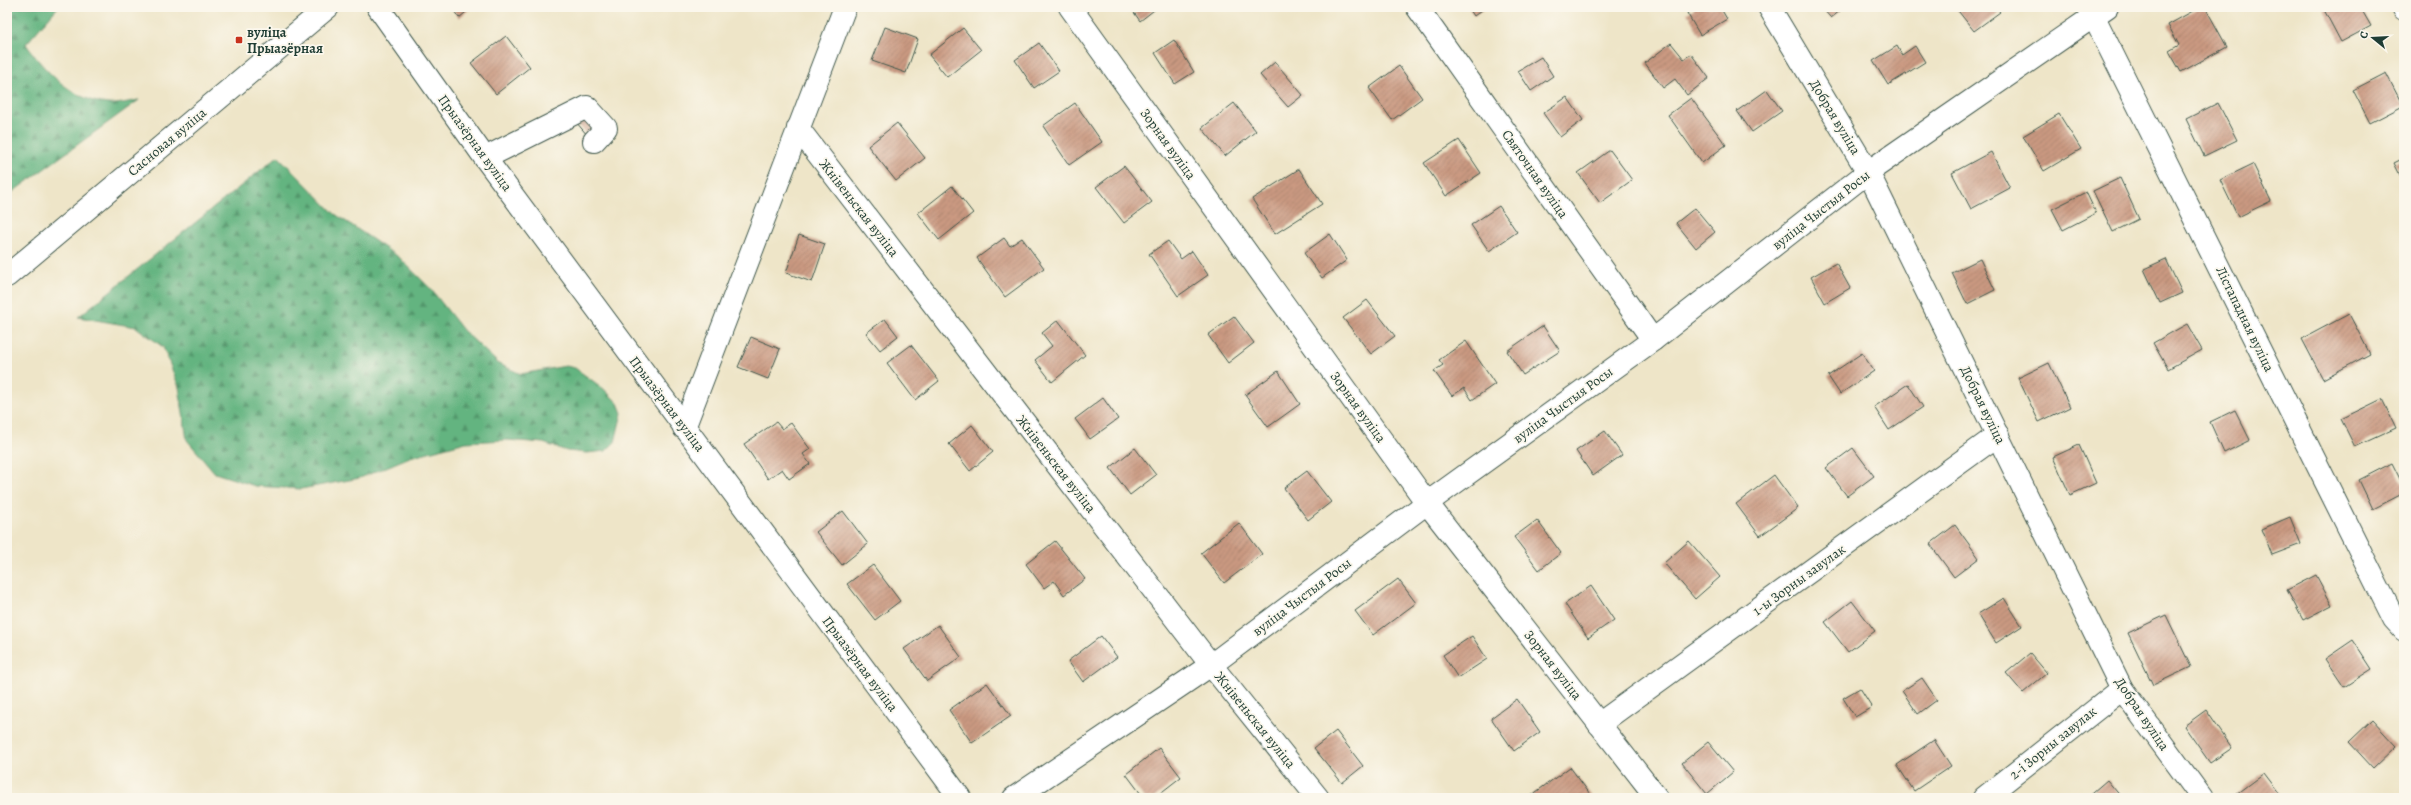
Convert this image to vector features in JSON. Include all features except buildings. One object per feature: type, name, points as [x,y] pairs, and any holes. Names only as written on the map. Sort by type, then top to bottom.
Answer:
[{"type":"street","name":"Сасновая вуліца","points":[[7,276],[328,7]]},
{"type":"street","name":"Прыазёрная вуліца","points":[[378,7],[485,158],[960,798]]},
{"type":"street","points":[[684,428],[845,7]]},
{"type":"street","name":"Зорная вуліца","points":[[1070,7],[1427,503],[1657,798]]},
{"type":"street","name":"Святочная вуліца","points":[[1417,7],[1653,340]]},
{"type":"street","name":"Добрая вуліца","points":[[1769,7],[1868,172],[2122,689],[2202,798]]},
{"type":"street","name":"вуліца Чыстыя Росы","points":[[1014,798],[1211,665],[1427,503],[1653,340],[1868,172],[2097,10]]},
{"type":"street","name":"Лістападная вуліца","points":[[2097,10],[2394,619],[2404,630]]},
{"type":"street","points":[[485,158],[587,107],[606,128],[594,141]]},
{"type":"street","name":"Жнівеньская вуліца","points":[[798,128],[1211,665],[1318,798]]},
{"type":"street","name":"1-ы Зорны завулак","points":[[1600,724],[1998,435]]},
{"type":"street","name":"2-і Зорны завулак","points":[[1984,798],[2122,689]]},
{"type":"green space","points":[[7,7],[58,7],[26,44],[42,65],[72,91],[83,97],[108,104],[139,100],[7,196]]},
{"type":"green space","points":[[278,156],[335,214],[400,258],[430,288],[463,330],[499,364],[521,374],[566,366],[575,368],[604,389],[618,403],[622,413],[615,442],[606,451],[587,453],[567,451],[543,443],[507,440],[466,442],[410,457],[360,478],[301,489],[255,486],[215,473],[187,440],[179,387],[163,347],[136,327],[78,317]]},
{"type":"place","name":"вуліца Прыазёрная","points":[[239,40]]}]
